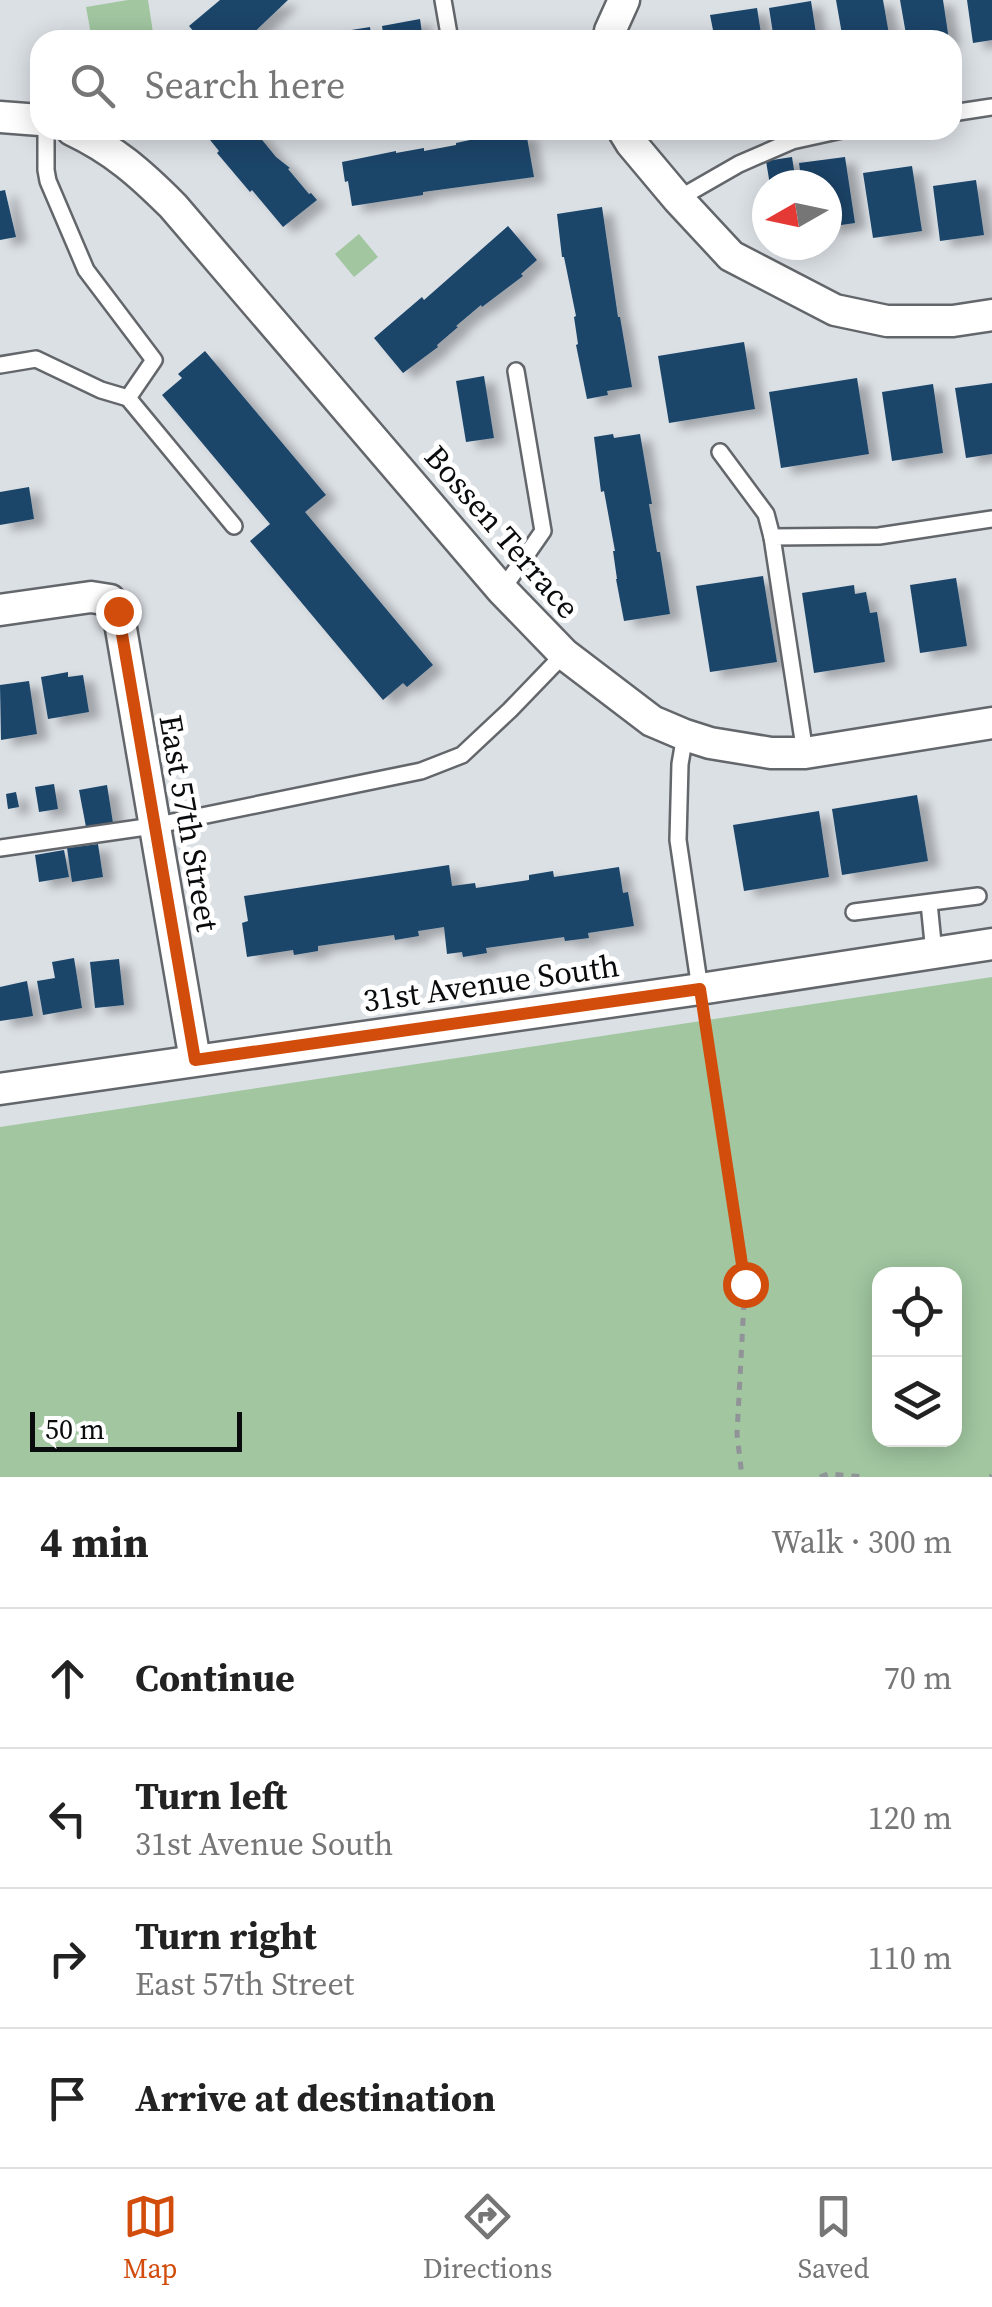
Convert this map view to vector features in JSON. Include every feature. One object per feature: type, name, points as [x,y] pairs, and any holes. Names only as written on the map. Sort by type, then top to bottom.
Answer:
[{"type":"street","points":[[610,30],[624,0]]},
{"type":"street","points":[[0,116],[30,119]]},
{"type":"street","name":"Bossen Terrace","points":[[92,140],[133,166],[173,206],[502,590],[564,654],[652,720],[710,743],[771,753],[805,752],[992,723]]},
{"type":"street","points":[[629,140],[732,256],[835,310],[887,321],[952,321],[992,315]]},
{"type":"street","name":"East 57th Street","points":[[0,610],[90,598],[110,600],[118,611],[195,1060]]},
{"type":"street","name":"31st Avenue South","points":[[0,1089],[992,944]]},
{"type":"lane","points":[[443,0],[448,30]]},
{"type":"lane","points":[[962,112],[992,107]]},
{"type":"lane","points":[[46,140],[48,180],[86,270],[154,360],[128,398]]},
{"type":"lane","points":[[678,199],[739,164],[797,140]]},
{"type":"lane","points":[[0,364],[36,360],[128,398],[234,526]]},
{"type":"lane","points":[[502,590],[543,531],[516,371]]},
{"type":"lane","points":[[720,452],[766,514],[805,752]]},
{"type":"lane","points":[[772,537],[879,536],[992,519]]},
{"type":"lane","points":[[0,848],[153,826],[421,771],[462,755],[564,654]]},
{"type":"lane","points":[[684,735],[678,840],[700,989]]},
{"type":"lane","points":[[854,912],[978,896]]},
{"type":"lane","points":[[928,903],[934,953]]},
{"type":"path","points":[[700,989],[745,1284],[737,1434],[742,1477]]},
{"type":"path","points":[[820,1477],[865,1477]]},
{"type":"green space","points":[[148,0],[153,30],[90,30],[86,7]]},
{"type":"green space","points":[[359,234],[378,257],[354,277],[335,254]]},
{"type":"green space","points":[[992,977],[992,1477],[0,1477],[0,1127]]},
{"type":"building","points":[[220,0],[288,0],[256,30],[192,30],[189,26]]},
{"type":"building","points":[[836,0],[883,0],[888,30],[841,30]]},
{"type":"building","points":[[900,0],[943,0],[948,30],[905,30]]},
{"type":"building","points":[[967,0],[992,0],[992,40],[973,43]]},
{"type":"building","points":[[811,1],[815,30],[772,30],[769,8]]},
{"type":"building","points":[[757,8],[760,30],[713,30],[710,15]]},
{"type":"building","points":[[420,19],[422,30],[383,30],[382,26]]},
{"type":"building","points":[[210,140],[262,140],[317,200],[283,227]]},
{"type":"building","points":[[527,140],[534,177],[352,206],[342,162],[456,143]]},
{"type":"building","points":[[792,157],[794,170],[768,170],[766,161]]},
{"type":"building","points":[[845,157],[855,223],[842,225],[842,170],[800,170],[799,163]]},
{"type":"building","points":[[912,166],[922,231],[873,238],[863,173]]},
{"type":"building","points":[[976,180],[984,235],[940,241],[933,186]]},
{"type":"building","points":[[5,190],[16,237],[0,240],[0,191]]},
{"type":"building","points":[[602,207],[632,387],[587,399],[557,214]]},
{"type":"building","points":[[508,226],[537,260],[523,276],[481,305],[438,347],[403,373],[374,338]]},
{"type":"building","points":[[744,342],[755,409],[669,423],[658,356]]},
{"type":"building","points":[[205,351],[326,495],[305,512],[433,665],[407,687],[403,683],[383,700],[250,541],[270,524],[162,395],[182,378],[178,374]]},
{"type":"building","points":[[484,376],[494,438],[466,442],[456,381]]},
{"type":"building","points":[[857,378],[869,454],[781,468],[769,392]]},
{"type":"building","points":[[992,383],[992,454],[966,458],[955,388]]},
{"type":"building","points":[[933,384],[943,453],[892,461],[882,392]]},
{"type":"building","points":[[613,434],[614,438],[640,434],[670,614],[624,621],[594,437]]},
{"type":"building","points":[[29,487],[34,519],[0,525],[0,492]]},
{"type":"building","points":[[763,576],[777,662],[710,672],[696,586]]},
{"type":"building","points":[[956,578],[967,646],[920,653],[910,585]]},
{"type":"building","points":[[854,585],[855,594],[866,592],[870,613],[877,612],[885,662],[814,673],[802,593]]},
{"type":"building","points":[[68,672],[68,677],[83,675],[89,712],[48,719],[41,677]]},
{"type":"building","points":[[29,681],[37,734],[1,740],[0,685]]},
{"type":"building","points":[[54,784],[58,809],[39,812],[35,787]]},
{"type":"building","points":[[107,785],[113,823],[86,827],[79,790]]},
{"type":"building","points":[[16,792],[19,807],[8,809],[6,794]]},
{"type":"building","points":[[917,795],[928,861],[842,875],[832,809]]},
{"type":"building","points":[[819,811],[829,877],[744,891],[733,825]]},
{"type":"building","points":[[98,844],[103,877],[72,882],[67,848]]},
{"type":"building","points":[[64,850],[69,877],[39,882],[35,855]]},
{"type":"building","points":[[449,865],[452,886],[475,883],[476,888],[529,880],[529,875],[553,871],[554,877],[619,867],[634,926],[588,933],[589,938],[565,941],[564,937],[486,948],[487,953],[463,957],[462,952],[447,954],[444,927],[395,940],[394,935],[318,946],[318,951],[294,955],[293,950],[247,957],[242,923],[248,921],[244,896]]},
{"type":"building","points":[[74,958],[82,1008],[43,1015],[37,981],[55,978],[52,962]]},
{"type":"building","points":[[119,959],[124,1005],[95,1008],[90,962]]},
{"type":"building","points":[[27,981],[33,1016],[0,1021],[0,987]]},
{"type":"route","points":[[118,611],[195,1060],[700,989],[745,1284]]}]
